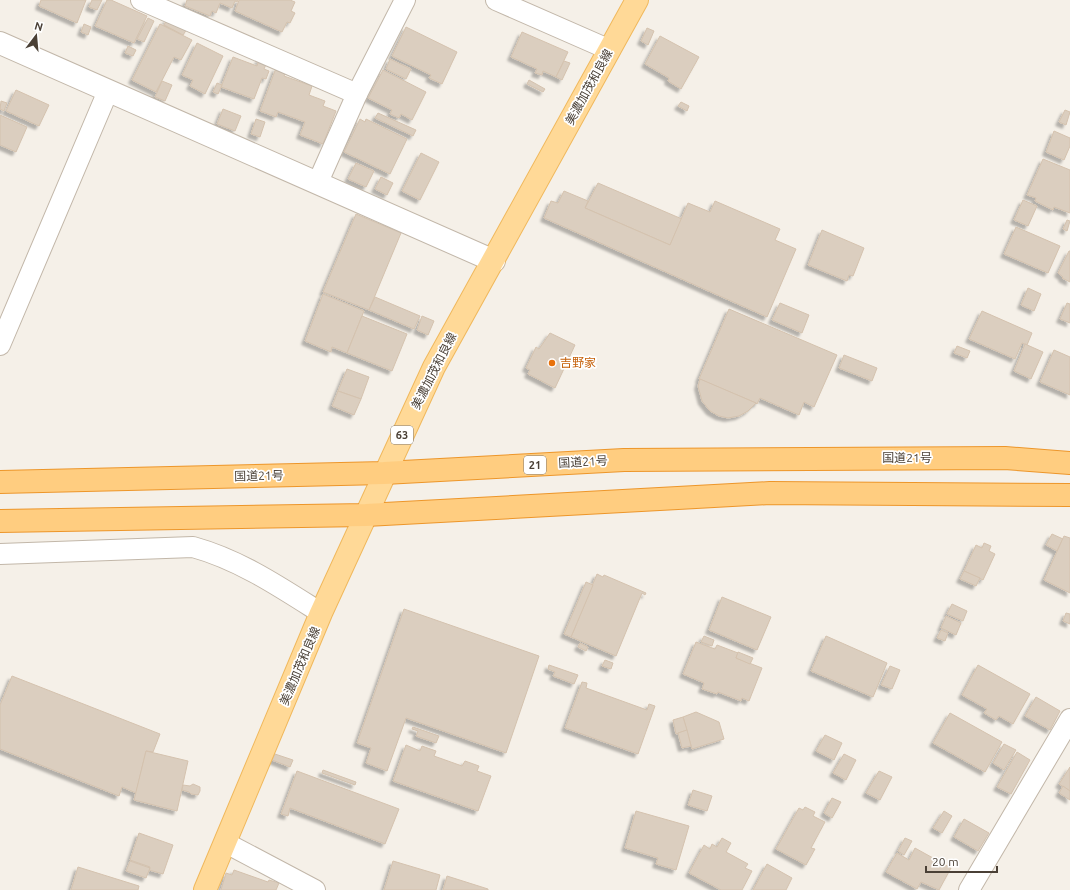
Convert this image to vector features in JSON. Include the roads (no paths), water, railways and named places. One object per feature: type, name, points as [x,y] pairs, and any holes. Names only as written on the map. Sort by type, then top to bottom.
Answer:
[{"type":"highway","name":"国道21号","points":[[0,482],[384,473],[624,460],[1005,458],[1070,462]]},
{"type":"highway","points":[[0,521],[366,515],[770,493],[1070,495]]},
{"type":"main road","name":"美濃加茂和良線","points":[[205,890],[226,843],[321,613],[434,367],[637,0]]},
{"type":"street","points":[[140,0],[357,94]]},
{"type":"street","points":[[318,182],[357,94],[405,0]]},
{"type":"street","points":[[496,0],[610,50]]},
{"type":"street","points":[[0,43],[108,92],[318,182],[494,261]]},
{"type":"street","points":[[0,345],[108,92]]},
{"type":"street","points":[[0,554],[193,547],[209,551],[261,575],[321,613]]},
{"type":"street","points":[[969,890],[1063,746],[1070,719]]},
{"type":"street","points":[[226,843],[315,890]]},
{"type":"place","name":"吉野家","points":[[552,363]]}]
